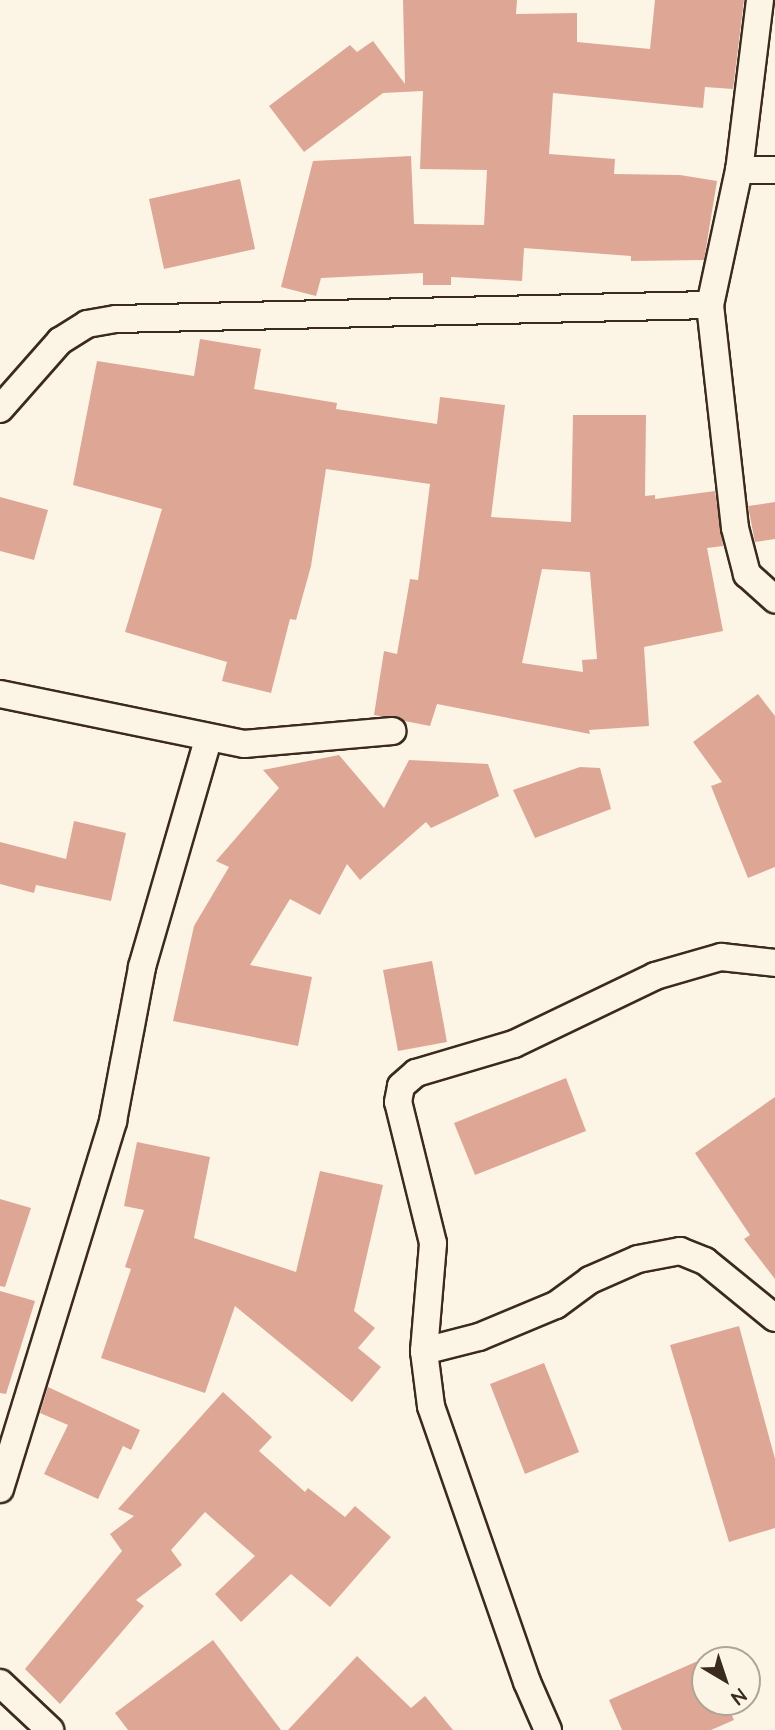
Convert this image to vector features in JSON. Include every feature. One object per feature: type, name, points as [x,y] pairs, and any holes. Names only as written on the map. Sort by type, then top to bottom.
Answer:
[{"type":"street","points":[[760,0],[740,170],[710,305],[734,528],[747,574],[775,600]]},
{"type":"street","points":[[740,170],[775,170]]},
{"type":"street","points":[[0,409],[60,341],[87,324],[106,321],[710,305]]},
{"type":"street","points":[[0,694],[208,740],[244,744],[392,730]]},
{"type":"street","points":[[0,1489],[113,1121],[142,967],[208,740]]},
{"type":"street","points":[[548,1730],[527,1682],[431,1406],[425,1351],[433,1243],[398,1102],[401,1086],[416,1073],[514,1044],[655,976],[721,957],[775,963]]},
{"type":"street","points":[[425,1351],[479,1337],[556,1305],[590,1280],[638,1259],[680,1251],[705,1261],[775,1318]]},
{"type":"street","points":[[0,1683],[50,1730]]},
{"type":"building","points":[[403,0],[517,0],[516,14],[577,13],[577,42],[650,49],[655,0],[744,0],[733,89],[705,87],[703,108],[553,93],[549,154],[615,159],[614,174],[680,175],[717,181],[704,260],[631,261],[631,256],[524,248],[522,281],[451,277],[451,285],[423,285],[423,273],[321,278],[316,296],[281,287],[313,161],[411,156],[414,224],[484,225],[487,170],[420,169],[423,91],[383,93],[304,152],[269,106],[350,45],[357,52],[373,41],[405,84]]},
{"type":"building","points":[[240,179],[255,249],[164,269],[149,199]]},
{"type":"building","points":[[200,339],[261,349],[254,389],[337,403],[336,409],[437,424],[440,397],[505,405],[491,517],[571,522],[573,415],[646,415],[645,496],[655,495],[655,499],[715,491],[723,546],[707,548],[723,631],[644,647],[649,726],[589,730],[590,734],[437,704],[430,726],[374,715],[384,651],[397,654],[410,579],[418,580],[430,484],[326,469],[311,566],[296,620],[290,619],[271,693],[222,681],[227,662],[125,632],[162,509],[73,485],[97,361],[194,376]],"holes":[[[542,569],[590,572],[597,659],[582,660],[583,672],[522,663]]]},
{"type":"building","points":[[0,497],[48,510],[34,560],[0,551]]},
{"type":"building","points":[[775,502],[775,539],[755,542],[748,506]]},
{"type":"building","points":[[758,694],[775,716],[775,867],[748,878],[711,786],[722,782],[693,742]]},
{"type":"building","points":[[339,755],[384,808],[409,760],[488,764],[499,796],[431,828],[426,822],[360,880],[347,864],[320,915],[290,899],[250,965],[312,977],[298,1046],[173,1021],[194,926],[229,867],[216,861],[279,788],[263,770]]},
{"type":"building","points":[[580,767],[600,768],[611,809],[535,838],[513,790]]},
{"type":"building","points":[[74,821],[126,833],[111,901],[36,885],[34,893],[0,884],[0,842],[66,859]]},
{"type":"building","points":[[432,961],[447,1042],[398,1051],[383,970]]},
{"type":"building","points":[[566,1078],[586,1131],[475,1175],[454,1123]]},
{"type":"building","points":[[775,1097],[775,1279],[744,1239],[750,1235],[695,1153]]},
{"type":"building","points":[[137,1142],[210,1157],[194,1238],[296,1272],[320,1171],[383,1185],[354,1311],[375,1328],[358,1348],[381,1367],[352,1402],[235,1306],[205,1393],[101,1358],[131,1269],[125,1267],[144,1210],[124,1206]]},
{"type":"building","points":[[0,1199],[31,1208],[5,1287],[0,1286]]},
{"type":"building","points":[[0,1291],[35,1301],[6,1394],[0,1393]]},
{"type":"building","points":[[739,1326],[775,1459],[775,1528],[729,1542],[670,1345]]},
{"type":"building","points":[[544,1363],[579,1452],[525,1474],[490,1384]]},
{"type":"building","points":[[48,1387],[140,1430],[131,1450],[123,1446],[98,1499],[44,1474],[68,1425],[40,1413]]},
{"type":"building","points":[[223,1392],[272,1437],[259,1451],[305,1492],[308,1488],[345,1517],[355,1506],[391,1537],[330,1607],[291,1574],[241,1622],[215,1594],[255,1556],[205,1512],[171,1550],[182,1565],[136,1600],[144,1606],[60,1704],[25,1669],[122,1551],[110,1534],[134,1516],[118,1509]]},
{"type":"building","points":[[213,1640],[281,1730],[128,1730],[115,1713]]},
{"type":"building","points":[[357,1656],[411,1708],[425,1696],[453,1730],[288,1730]]},
{"type":"building","points":[[691,1664],[691,1716],[732,1716],[734,1720],[711,1730],[622,1730],[609,1700]]}]
